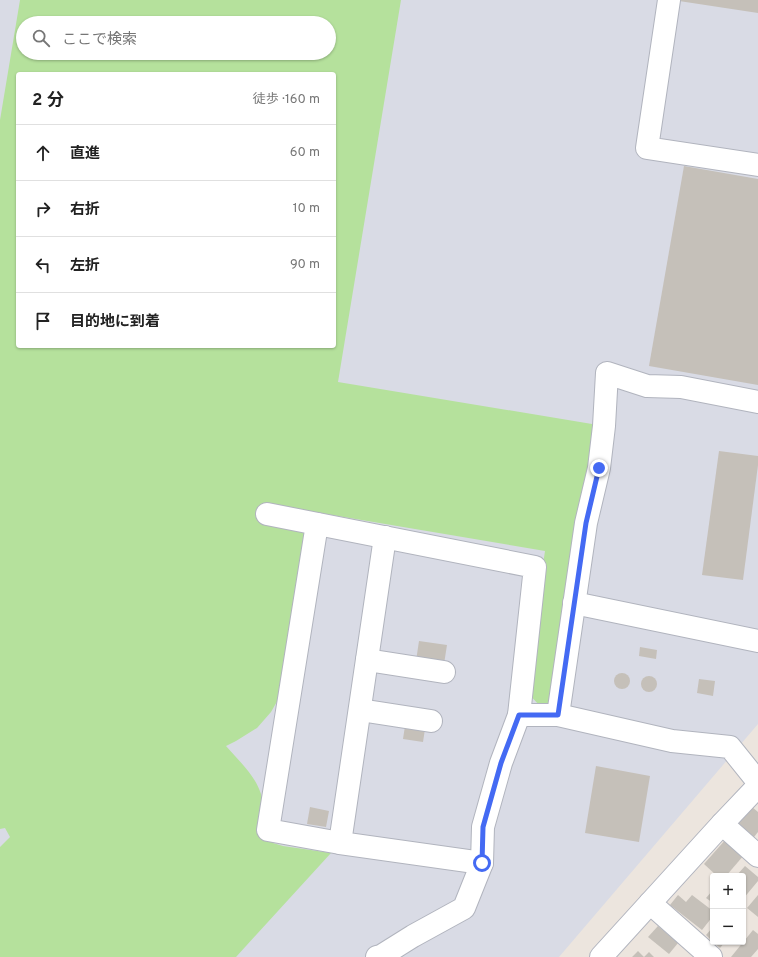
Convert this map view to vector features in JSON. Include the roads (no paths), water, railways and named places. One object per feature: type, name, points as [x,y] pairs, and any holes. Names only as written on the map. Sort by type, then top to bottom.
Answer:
[{"type":"street","points":[[669,0],[647,148],[758,165]]},
{"type":"street","points":[[558,715],[586,523],[599,468],[604,426],[607,373],[647,386],[681,387],[758,402]]},
{"type":"street","points":[[267,514],[535,567],[519,715],[501,763],[483,827],[482,863],[464,908],[377,957]]},
{"type":"street","points":[[317,524],[268,830],[340,843],[482,863]]},
{"type":"street","points":[[340,843],[385,537]]},
{"type":"street","points":[[574,603],[758,640]]},
{"type":"street","points":[[367,660],[444,672]]},
{"type":"street","points":[[360,710],[431,721]]},
{"type":"street","points":[[519,715],[558,715],[672,741],[730,748],[758,782]]},
{"type":"street","points":[[601,957],[758,786]]},
{"type":"street","points":[[722,824],[758,856]]},
{"type":"street","points":[[650,903],[711,957]]}]
